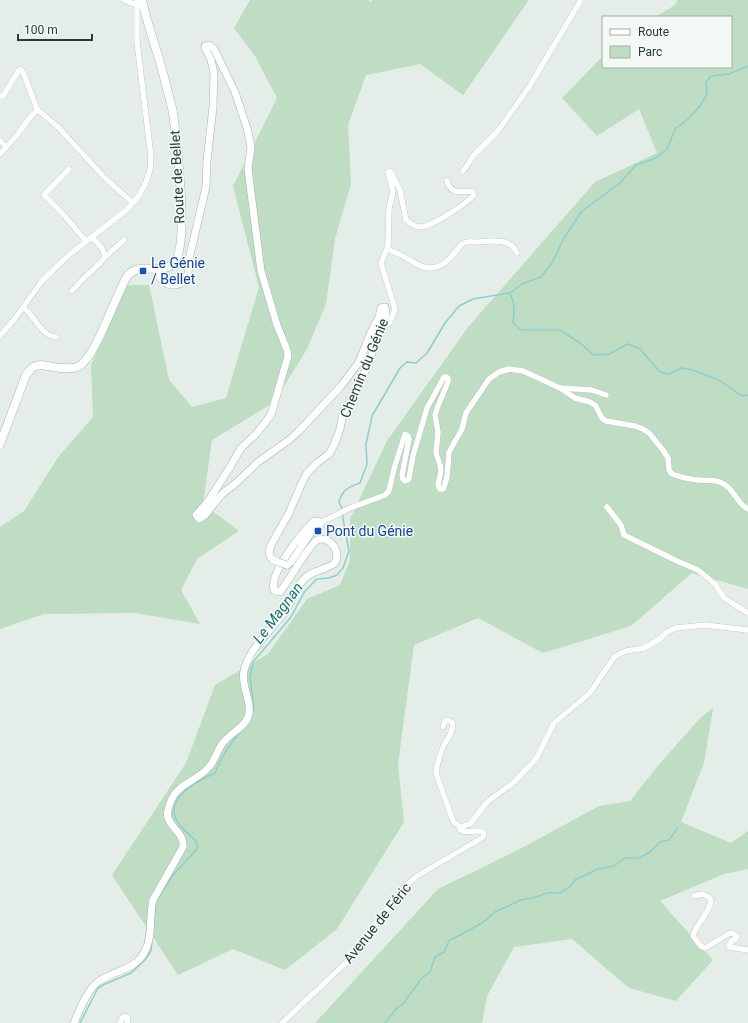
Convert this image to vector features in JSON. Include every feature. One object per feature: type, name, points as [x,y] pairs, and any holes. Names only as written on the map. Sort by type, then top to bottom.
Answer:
[{"type":"main road","name":"Route de Bellet","points":[[0,444],[22,382],[29,369],[40,365],[70,368],[76,367],[84,362],[94,346],[128,275],[138,268],[156,270],[165,268],[172,264],[178,253],[181,224],[181,186],[170,97],[145,13],[138,2]]},
{"type":"street","points":[[0,336],[42,281],[86,241],[125,211],[140,194],[146,182],[150,170],[151,157],[137,42],[138,2],[124,0]]},
{"type":"street","points":[[463,171],[474,155],[498,131],[529,86],[581,0]]},
{"type":"street","name":"Chemin du Génie","points":[[156,270],[160,278],[165,283],[170,285],[179,284],[184,281],[187,276],[189,259],[207,183],[207,160],[213,107],[214,73],[211,60],[205,48],[205,46],[209,45],[214,49],[235,92],[251,147],[248,168],[261,270],[277,325],[288,356],[271,415],[256,434],[241,448],[209,500],[198,512],[197,517],[199,519],[202,518],[222,494],[258,462],[289,440],[341,386],[359,362],[370,332],[379,317],[382,308],[385,307],[387,311],[386,315],[375,339],[372,354],[356,392],[343,413],[340,429],[334,445],[328,454],[307,473],[300,485],[289,513],[271,545],[269,552],[272,559],[287,565],[291,562],[312,531],[320,525],[320,522],[350,508],[385,495],[389,491],[405,434],[409,439],[402,475],[405,481],[409,478],[412,456],[428,408],[444,377],[447,377],[449,380],[435,415],[438,432],[436,453],[441,471],[438,485],[440,489],[444,487],[447,477],[449,452],[462,429],[464,416],[489,379],[494,374],[504,370],[516,369],[560,388],[569,395],[586,400],[595,405],[602,418],[606,421],[635,426],[643,429],[649,433],[663,450],[668,458],[669,470],[671,473],[696,480],[709,480],[723,483],[729,487],[742,505],[748,509]]},
{"type":"street","points":[[0,96],[3,96],[21,69],[37,109],[41,111],[90,162],[133,203]]},
{"type":"street","points":[[0,154],[37,109]]},
{"type":"street","points":[[0,141],[7,147]]},
{"type":"street","points":[[69,169],[44,196],[63,214],[86,241]]},
{"type":"street","points":[[381,327],[390,322],[395,309],[381,263],[387,250],[389,209],[393,191],[388,172],[391,172],[400,190],[406,220],[415,226],[420,227],[430,224],[449,214],[474,196],[472,191],[453,191],[447,181]]},
{"type":"street","points":[[92,237],[102,248],[105,257]]},
{"type":"street","points":[[72,291],[124,240]]},
{"type":"street","points":[[387,250],[395,252],[408,258],[416,264],[427,268],[437,267],[444,264],[461,245],[466,242],[496,240],[509,244],[516,250],[517,253]]},
{"type":"street","points":[[23,307],[33,316],[36,324],[40,328],[49,335],[56,337]]},
{"type":"street","points":[[560,388],[592,390],[606,395]]},
{"type":"street","points":[[607,507],[621,525],[624,535],[698,570],[715,584],[724,598],[748,613]]},
{"type":"street","points":[[74,1023],[85,1000],[99,981],[131,966],[140,959],[145,952],[148,945],[153,900],[183,846],[182,837],[170,823],[167,816],[170,802],[179,788],[209,768],[222,744],[245,723],[249,717],[249,702],[243,680],[246,664],[251,655],[284,612],[305,578],[335,563],[337,553],[333,545],[327,540],[316,540],[280,592],[274,590],[273,584],[277,572],[292,547],[313,522],[320,522]]},
{"type":"street","points":[[443,727],[445,721],[447,720],[452,722],[453,727],[450,736],[444,744],[436,773],[453,821],[461,828],[471,823],[487,802],[513,783],[536,759],[554,723],[589,694],[616,656],[626,651],[644,648],[660,639],[667,632],[676,628],[705,625],[748,630]]},
{"type":"street","name":"Avenue de Féric","points":[[282,1023],[352,957],[402,889],[416,876],[482,838],[484,835],[483,832],[480,831],[462,832],[460,830],[461,828]]},
{"type":"street","points":[[694,896],[702,894],[711,901],[709,909],[694,931],[693,936],[701,946],[705,948],[730,933],[737,936],[731,942],[730,947],[748,950]]},
{"type":"street","points":[[120,1023],[125,1016],[128,1018],[127,1023]]},
{"type":"green space","points":[[250,0],[369,0],[370,2],[373,0],[529,0],[463,95],[420,64],[366,75],[348,125],[351,184],[335,239],[326,304],[307,349],[273,403],[212,440],[203,504],[239,531],[197,559],[181,590],[200,624],[135,613],[44,614],[0,629],[0,527],[24,511],[59,456],[93,417],[91,365],[127,285],[149,285],[169,380],[192,407],[226,398],[259,287],[233,186],[277,98],[255,56],[234,28]]},
{"type":"green space","points":[[678,0],[748,0],[748,589],[692,573],[631,626],[543,653],[478,618],[414,645],[398,764],[404,822],[337,929],[285,970],[233,949],[178,975],[112,875],[186,763],[215,685],[268,654],[307,599],[340,585],[350,560],[350,519],[387,441],[469,326],[595,182],[657,153],[639,109],[597,136],[562,98],[602,57],[602,68],[732,68],[732,16],[657,16],[675,5]]},
{"type":"green space","points":[[713,708],[704,763],[681,822],[731,843],[748,831],[748,869],[724,874],[660,901],[713,960],[676,1001],[629,988],[572,939],[514,947],[487,996],[482,1023],[315,1023],[438,889],[520,849],[599,806],[630,801],[656,768],[701,717]]},
{"type":"waterway","points":[[510,293],[522,284],[541,277],[552,263],[564,238],[582,211],[620,183],[636,165],[656,158],[667,149],[675,129],[688,119],[700,106],[707,94],[706,82],[711,76],[729,74],[748,66]]},
{"type":"waterway","name":"Le Magnan","points":[[342,509],[339,502],[342,494],[349,488],[360,483],[367,464],[366,444],[372,416],[400,368],[407,362],[416,363],[427,353],[445,323],[459,306],[473,299],[509,293],[514,304],[513,323],[521,330],[560,330],[580,343],[593,355],[609,354],[628,344],[640,349],[660,372],[669,374],[681,368],[692,370],[719,380],[742,396],[748,395]]},
{"type":"waterway","name":"Le Magnan","points":[[252,714],[254,708],[250,677],[253,662],[291,617],[305,591],[317,579],[329,578],[337,575],[343,568],[349,551],[342,513]]},
{"type":"waterway","name":"Le Magnan","points":[[154,922],[156,902],[172,876],[197,849],[197,842],[177,821],[174,813],[175,805],[179,798],[192,785],[215,773],[226,751],[240,732]]},
{"type":"waterway","points":[[385,1023],[396,1009],[403,1004],[421,979],[430,972],[435,957],[444,952],[449,941],[482,923],[495,912],[521,900],[547,893],[560,893],[571,886],[575,880],[598,869],[614,866],[625,858],[640,858],[651,851],[660,842],[669,840],[677,829]]},
{"type":"waterway","name":"Le Magnan","points":[[80,1023],[98,988],[131,973],[145,960],[151,951],[152,942]]},
{"type":"place","name":"Le Génie / Bellet","points":[[143,271]]},
{"type":"place","name":"Pont du Génie","points":[[318,531]]}]
